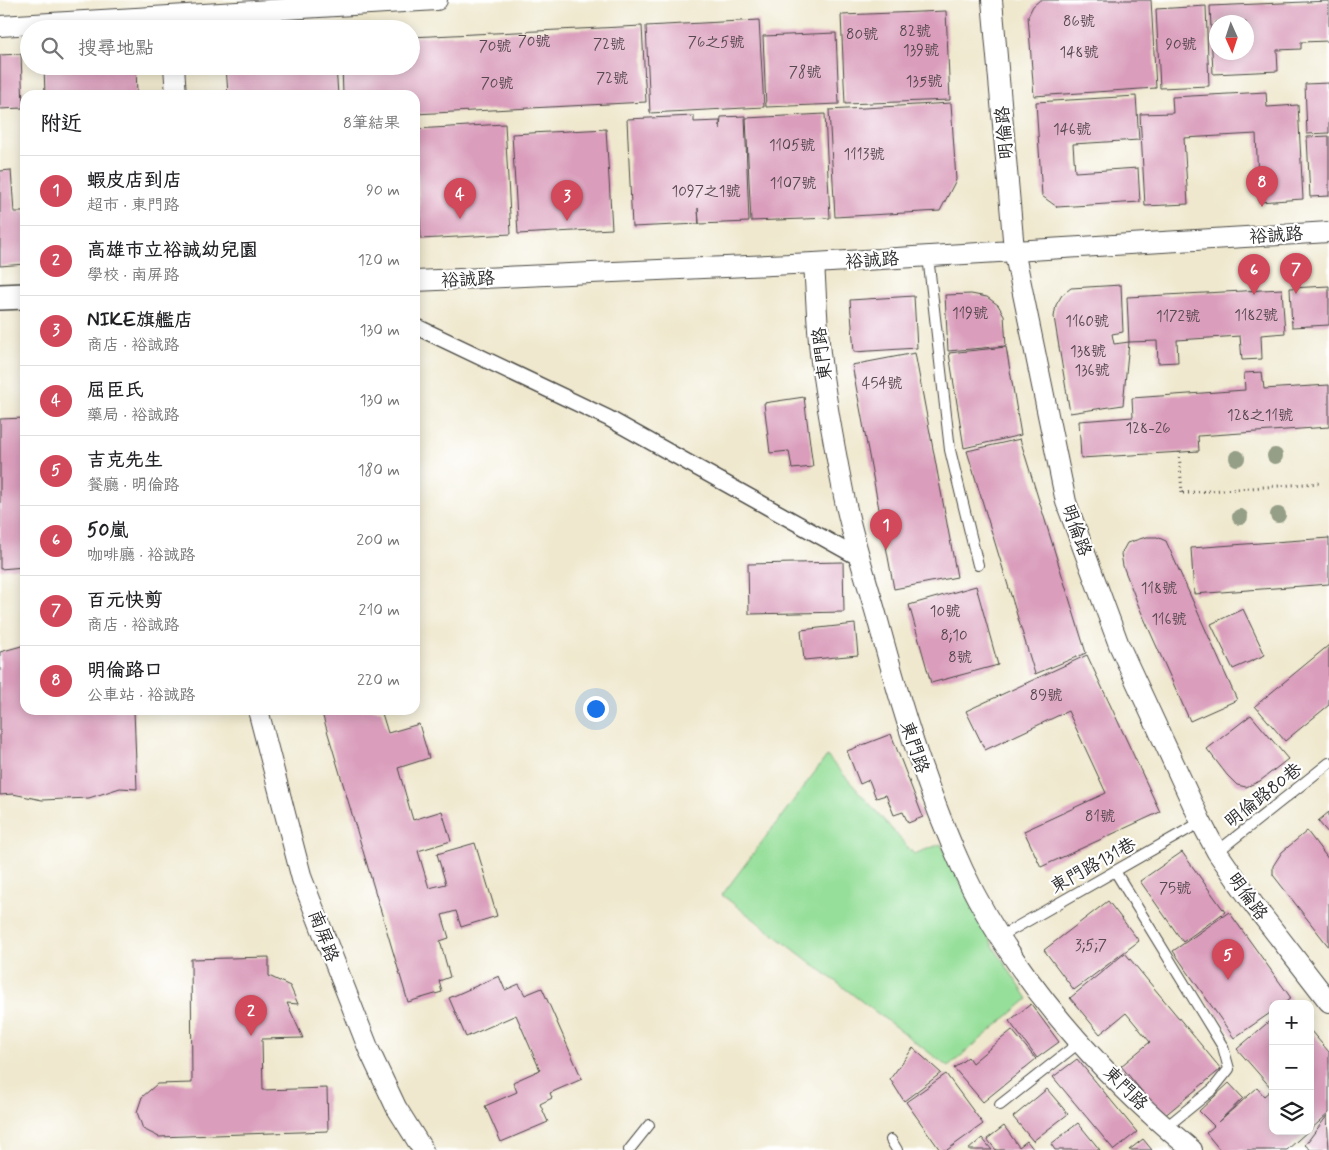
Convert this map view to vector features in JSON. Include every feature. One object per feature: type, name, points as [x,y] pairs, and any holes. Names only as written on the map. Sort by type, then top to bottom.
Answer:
[{"type":"street","points":[[93,20],[437,0]]},
{"type":"street","name":"明倫路","points":[[992,0],[1014,250],[1066,502],[1119,645],[1217,852],[1254,905],[1329,1002]]},
{"type":"street","points":[[0,26],[20,25]]},
{"type":"street","points":[[175,75],[176,90]]},
{"type":"street","name":"裕誠路","points":[[420,282],[814,263],[1329,232]]},
{"type":"street","name":"東門路","points":[[814,263],[820,354],[843,493],[908,728],[936,807],[964,872],[1001,936],[1046,1001],[1080,1042],[1165,1128],[1192,1150]]},
{"type":"street","points":[[0,297],[20,296]]},
{"type":"street","points":[[420,328],[608,418],[861,559]]},
{"type":"street","name":"南屏路","points":[[259,715],[296,862],[312,906],[369,1050],[396,1107],[420,1150]]},
{"type":"lane","points":[[928,256],[950,450],[978,565]]},
{"type":"lane","name":"明倫路80巷","points":[[1217,852],[1329,764]]},
{"type":"lane","name":"東門路131巷","points":[[1001,936],[1202,822]]},
{"type":"lane","points":[[1115,871],[1223,1047],[1229,1069],[1213,1089],[1165,1128]]},
{"type":"lane","points":[[1000,1105],[1080,1042]]},
{"type":"lane","points":[[629,1150],[650,1125]]},
{"type":"lane","points":[[891,1140],[897,1150]]},
{"type":"path","points":[[1179,452],[1182,493]]},
{"type":"path","points":[[1194,492],[1182,493],[1320,483]]},
{"type":"green space","points":[[827,756],[914,854],[941,844],[993,946],[1028,999],[948,1067],[722,895]]},
{"type":"building","points":[[1040,0],[1151,0],[1156,88],[1034,96],[1028,16],[1033,6]]},
{"type":"building","points":[[1329,1],[1329,41],[1301,42],[1301,49],[1277,50],[1278,71],[1213,74],[1212,60],[1254,60],[1254,15],[1210,15],[1210,6]]},
{"type":"building","points":[[1206,6],[1209,86],[1160,88],[1156,9]]},
{"type":"building","points":[[946,11],[950,100],[845,104],[841,15]]},
{"type":"building","points":[[759,20],[764,107],[650,113],[646,26]]},
{"type":"building","points":[[642,26],[646,102],[420,114],[420,90],[343,90],[342,75],[420,75],[420,37]]},
{"type":"building","points":[[836,33],[839,104],[766,107],[763,36]]},
{"type":"building","points":[[20,54],[22,90],[20,90],[20,108],[0,109],[0,55]]},
{"type":"building","points":[[44,75],[136,75],[137,90],[45,90]]},
{"type":"building","points":[[227,75],[337,75],[338,90],[228,90]]},
{"type":"building","points":[[1329,83],[1329,133],[1307,134],[1305,84]]},
{"type":"building","points":[[1266,92],[1267,107],[1298,105],[1303,199],[1259,202],[1256,134],[1184,138],[1188,204],[1145,206],[1140,114],[1173,113],[1172,97]]},
{"type":"building","points":[[1136,96],[1139,140],[1073,144],[1075,172],[1138,168],[1140,202],[1057,207],[1042,196],[1036,102]]},
{"type":"building","points":[[951,103],[956,180],[940,211],[835,217],[829,110]]},
{"type":"building","points":[[825,114],[830,218],[751,221],[746,118]]},
{"type":"building","points":[[694,116],[694,122],[720,121],[720,129],[721,117],[745,116],[749,222],[632,227],[627,119]]},
{"type":"building","points":[[505,124],[511,234],[421,239],[420,129]]},
{"type":"building","points":[[606,129],[612,229],[518,234],[512,134]]},
{"type":"building","points":[[1329,136],[1329,196],[1310,197],[1307,137]]},
{"type":"building","points":[[11,170],[14,212],[20,212],[20,264],[0,266],[0,171]]},
{"type":"building","points":[[1121,285],[1123,332],[1112,334],[1114,344],[1129,342],[1123,405],[1070,413],[1054,317],[1056,305],[1062,295],[1071,288]]},
{"type":"building","points":[[1329,286],[1329,325],[1292,327],[1290,288]]},
{"type":"building","points":[[1282,289],[1285,333],[1261,335],[1262,359],[1242,360],[1240,336],[1177,340],[1178,362],[1158,363],[1157,341],[1129,342],[1127,297]]},
{"type":"building","points":[[971,294],[987,297],[998,305],[1004,315],[1006,346],[948,351],[945,295]]},
{"type":"building","points":[[914,296],[917,348],[854,352],[850,300]]},
{"type":"building","points":[[1006,347],[1021,435],[964,448],[949,353]]},
{"type":"building","points":[[915,353],[957,577],[894,589],[852,365]]},
{"type":"building","points":[[1262,372],[1264,389],[1329,385],[1329,427],[1198,436],[1199,451],[1081,458],[1079,421],[1133,417],[1132,398],[1245,390],[1244,373]]},
{"type":"building","points":[[804,397],[813,467],[792,469],[789,451],[770,453],[764,403]]},
{"type":"building","points":[[20,418],[20,567],[0,569],[0,419]]},
{"type":"building","points":[[1020,439],[1086,653],[1035,674],[967,451]]},
{"type":"building","points":[[1146,537],[1157,537],[1166,541],[1237,700],[1190,721],[1139,607],[1123,566],[1121,554],[1127,543]]},
{"type":"building","points":[[1329,538],[1329,584],[1194,594],[1191,548]]},
{"type":"building","points":[[843,562],[844,612],[749,614],[748,564]]},
{"type":"building","points":[[976,586],[998,665],[931,683],[909,605]]},
{"type":"building","points":[[1243,609],[1265,655],[1233,669],[1211,624]]},
{"type":"building","points":[[855,624],[858,655],[804,660],[801,630]]},
{"type":"building","points":[[1329,645],[1329,705],[1285,741],[1255,706]]},
{"type":"building","points":[[20,646],[20,715],[134,715],[137,789],[120,788],[89,798],[42,800],[13,794],[0,795],[0,652]]},
{"type":"building","points":[[1087,655],[1160,812],[1041,867],[1024,831],[1106,793],[1068,711],[985,750],[966,711]]},
{"type":"building","points":[[322,715],[383,715],[388,733],[419,724],[429,758],[398,768],[413,820],[442,811],[451,841],[418,851],[429,888],[446,884],[437,854],[475,843],[497,916],[461,927],[456,911],[442,915],[449,938],[440,941],[450,977],[439,981],[442,992],[408,1002]]},
{"type":"building","points":[[1251,715],[1288,759],[1260,781],[1246,787],[1237,785],[1207,749]]},
{"type":"building","points":[[891,734],[923,817],[908,823],[903,812],[894,815],[886,795],[876,798],[869,780],[860,784],[847,751]]},
{"type":"building","points":[[1329,812],[1329,834],[1318,821]]},
{"type":"building","points":[[1307,831],[1329,860],[1329,947],[1273,875],[1273,866],[1282,852]]},
{"type":"building","points":[[1182,852],[1225,912],[1183,942],[1140,881]]},
{"type":"building","points":[[1108,901],[1139,941],[1074,990],[1044,950]]},
{"type":"building","points":[[1229,912],[1291,998],[1288,1000],[1269,1000],[1269,1014],[1234,1038],[1173,951]]},
{"type":"building","points":[[1125,953],[1221,1069],[1163,1117],[1121,1066],[1150,1042],[1126,1013],[1100,1034],[1070,998]]},
{"type":"building","points":[[269,957],[269,976],[290,986],[298,1004],[287,1003],[303,1038],[262,1039],[263,1090],[327,1088],[328,1131],[159,1137],[143,1129],[137,1112],[142,1097],[157,1084],[192,1083],[191,959]]},
{"type":"building","points":[[499,976],[505,990],[519,984],[525,995],[542,988],[582,1079],[550,1093],[552,1098],[540,1104],[548,1122],[501,1142],[485,1106],[517,1092],[513,1082],[540,1070],[516,1015],[466,1037],[449,998]]},
{"type":"building","points":[[1031,1004],[1059,1042],[1037,1058],[1009,1021]]},
{"type":"building","points":[[1269,1021],[1269,1086],[1237,1049]]},
{"type":"building","points":[[1012,1030],[1036,1059],[983,1102],[954,1068],[968,1057],[972,1063]]},
{"type":"building","points":[[1314,1035],[1329,1052],[1329,1113],[1314,1126]]},
{"type":"building","points":[[913,1048],[941,1073],[904,1101],[890,1079]]},
{"type":"building","points":[[1077,1059],[1137,1132],[1114,1150],[1053,1077]]},
{"type":"building","points":[[946,1074],[983,1124],[947,1150],[940,1150],[906,1102]]},
{"type":"building","points":[[1229,1083],[1243,1098],[1218,1122],[1257,1088],[1264,1096],[1269,1092],[1269,1135],[1304,1135],[1287,1150],[1220,1150],[1206,1133],[1214,1126],[1199,1111]]},
{"type":"building","points":[[1047,1089],[1068,1114],[1033,1141],[1013,1117]]},
{"type":"building","points":[[1327,1116],[1329,1150],[1311,1150],[1305,1145]]},
{"type":"building","points":[[1078,1123],[1100,1150],[1055,1150],[1051,1144]]},
{"type":"building","points":[[1004,1126],[1019,1147],[1027,1141],[1034,1150],[996,1150],[987,1139]]},
{"type":"building","points":[[982,1138],[992,1150],[968,1150]]},
{"type":"building","points":[[1143,1139],[1152,1150],[1129,1150]]},
{"type":"place","name":"明倫路口","points":[[1262,207]]},
{"type":"place","name":"屈臣氏","points":[[460,219]]},
{"type":"place","name":"NIKE旗艦店","points":[[567,221]]},
{"type":"place","name":"百元快剪","points":[[1296,294]]},
{"type":"place","name":"50嵐","points":[[1254,295]]},
{"type":"place","name":"蝦皮店到店","points":[[886,550]]},
{"type":"place","name":"吉克先生","points":[[1228,980]]},
{"type":"place","name":"高雄市立裕誠幼兒園","points":[[251,1036]]}]
